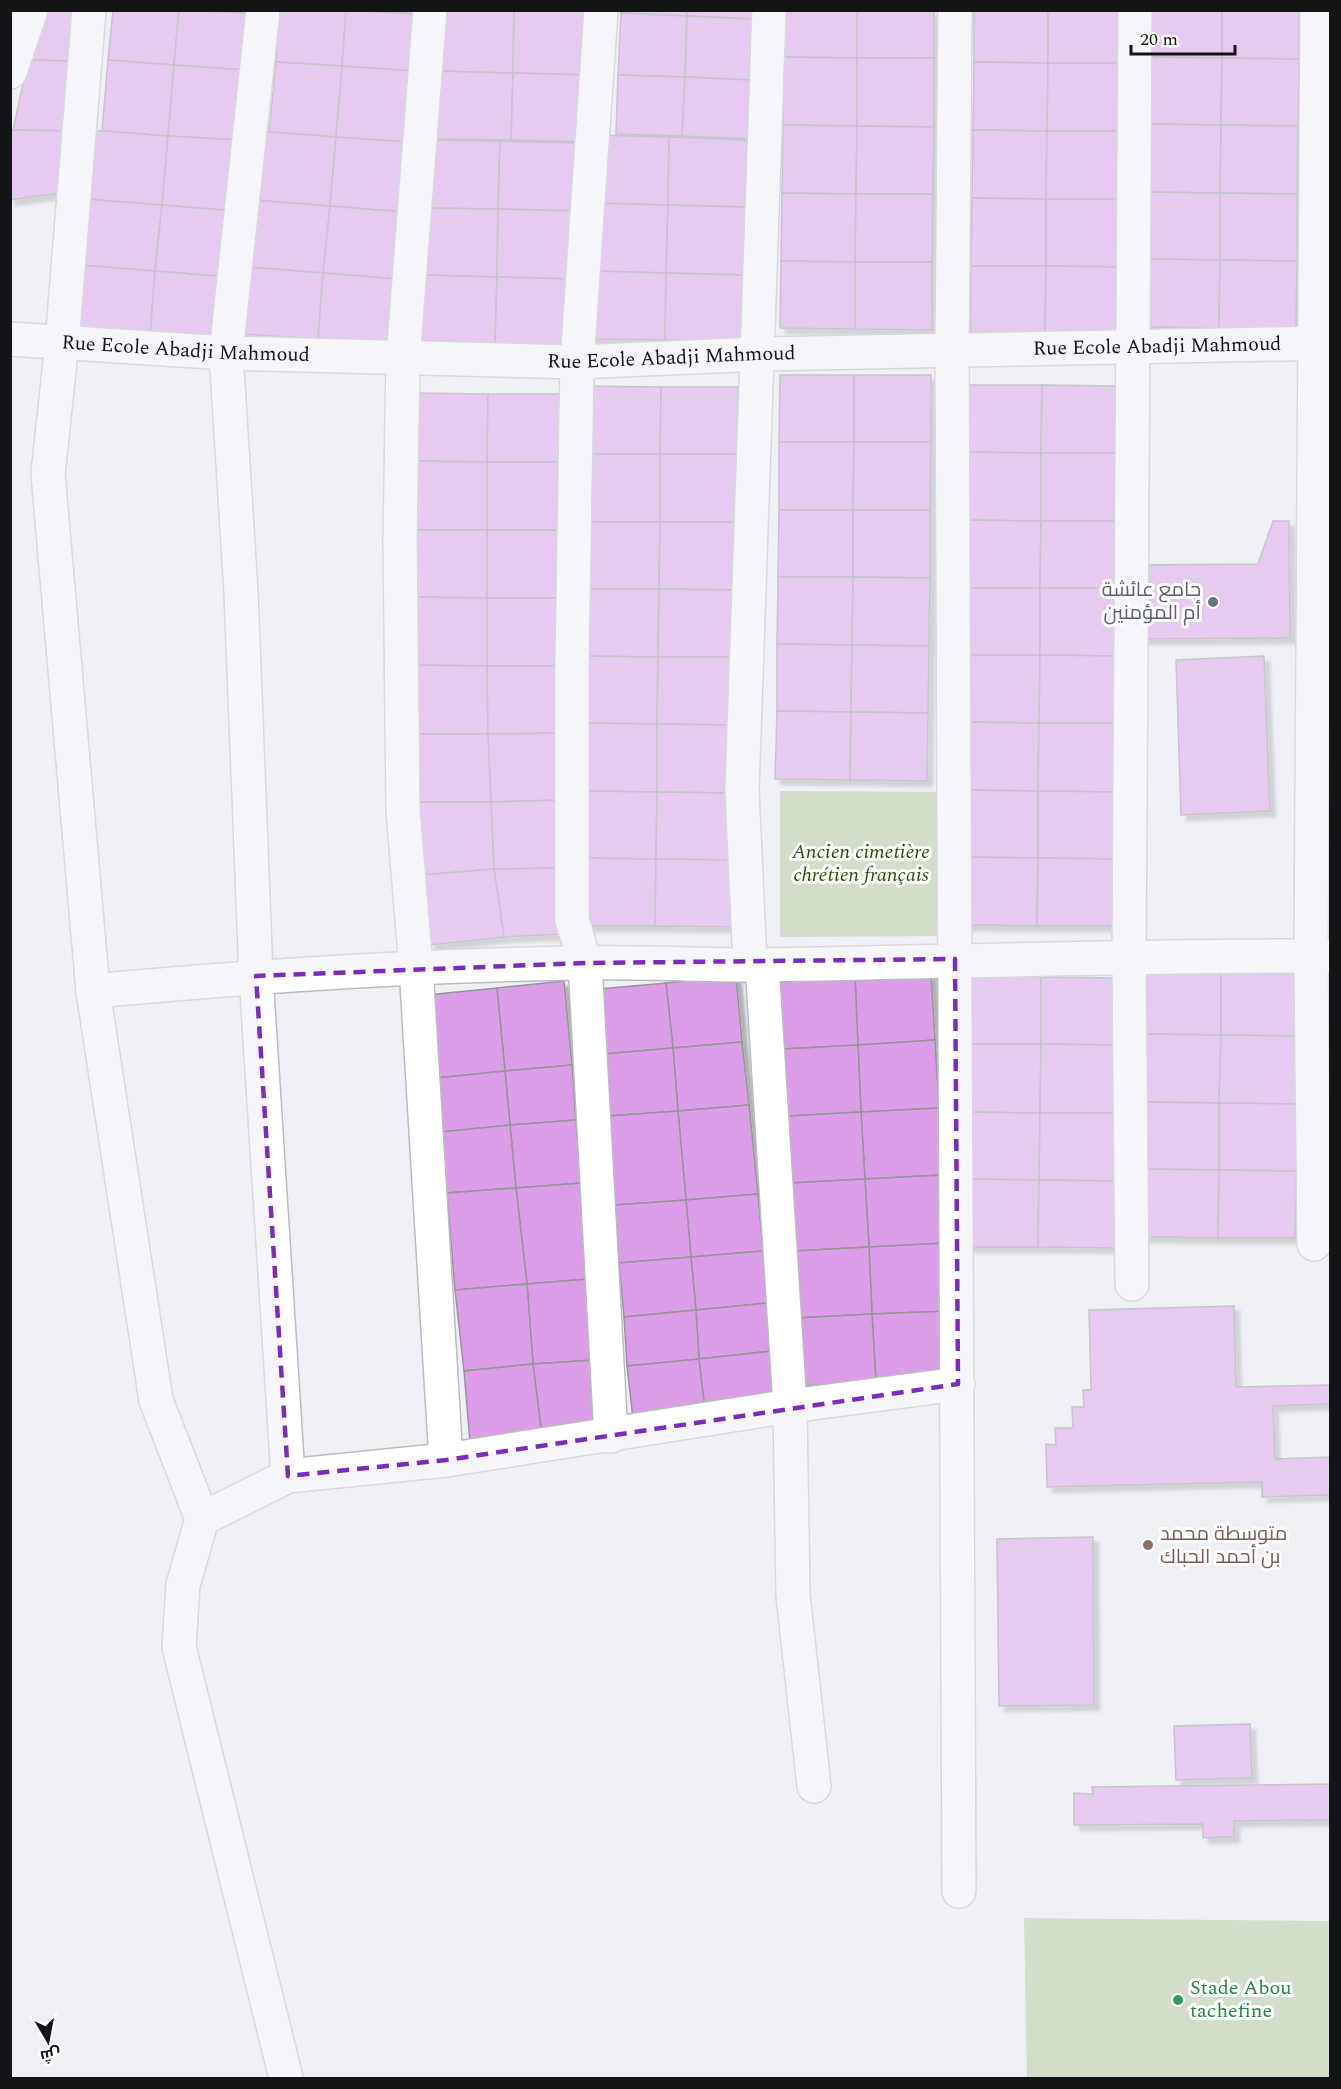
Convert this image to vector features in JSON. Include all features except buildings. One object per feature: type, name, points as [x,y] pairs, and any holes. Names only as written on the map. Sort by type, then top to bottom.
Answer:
[{"type":"street","points":[[10,72],[31,10]]},
{"type":"street","points":[[89,10],[62,343],[48,474],[93,991],[156,1400],[202,1519],[183,1584],[179,1647],[286,2079]]},
{"type":"street","points":[[263,10],[226,353],[241,592],[256,976],[288,1476]]},
{"type":"street","points":[[430,10],[402,358],[399,540],[403,810],[416,967],[446,1460]]},
{"type":"street","points":[[601,10],[577,362],[572,663],[572,920],[585,963],[611,1436]]},
{"type":"street","points":[[769,10],[759,354],[742,790],[790,1406],[793,1595],[814,1786]]},
{"type":"street","points":[[955,10],[952,352],[958,1384],[958,1891]]},
{"type":"street","points":[[1132,1284],[1129,958],[1135,10]]},
{"type":"street","points":[[1314,1244],[1321,956],[1322,343],[1317,10]]},
{"type":"street","name":"Rue Ecole Abadji Mahmoud","points":[[10,339],[226,353],[577,362],[759,354],[1322,343]]},
{"type":"street","points":[[93,991],[256,976],[416,967],[585,963],[756,965],[955,959],[1321,956]]},
{"type":"street","points":[[202,1519],[288,1476],[446,1460],[611,1436],[790,1406],[958,1384]]},
{"type":"highlighted area","points":[[955,959],[958,1384],[446,1460],[288,1476],[256,976],[585,963]]},
{"type":"green space","name":"Ancien cimetière chrétien français","points":[[780,791],[943,792],[942,936],[780,937]]},
{"type":"green space","name":"Stade Abou tachefine","points":[[1024,1918],[1330,1921],[1330,2078],[1027,2078]]},
{"type":"place","name":"جامع عائشة أم المؤمنين","points":[[1213,602]]},
{"type":"place","name":"متوسطة محمد بن أحمد الحباك","points":[[1148,1545]]},
{"type":"place","name":"Stade Abou tachefine","points":[[1178,2000]]}]
